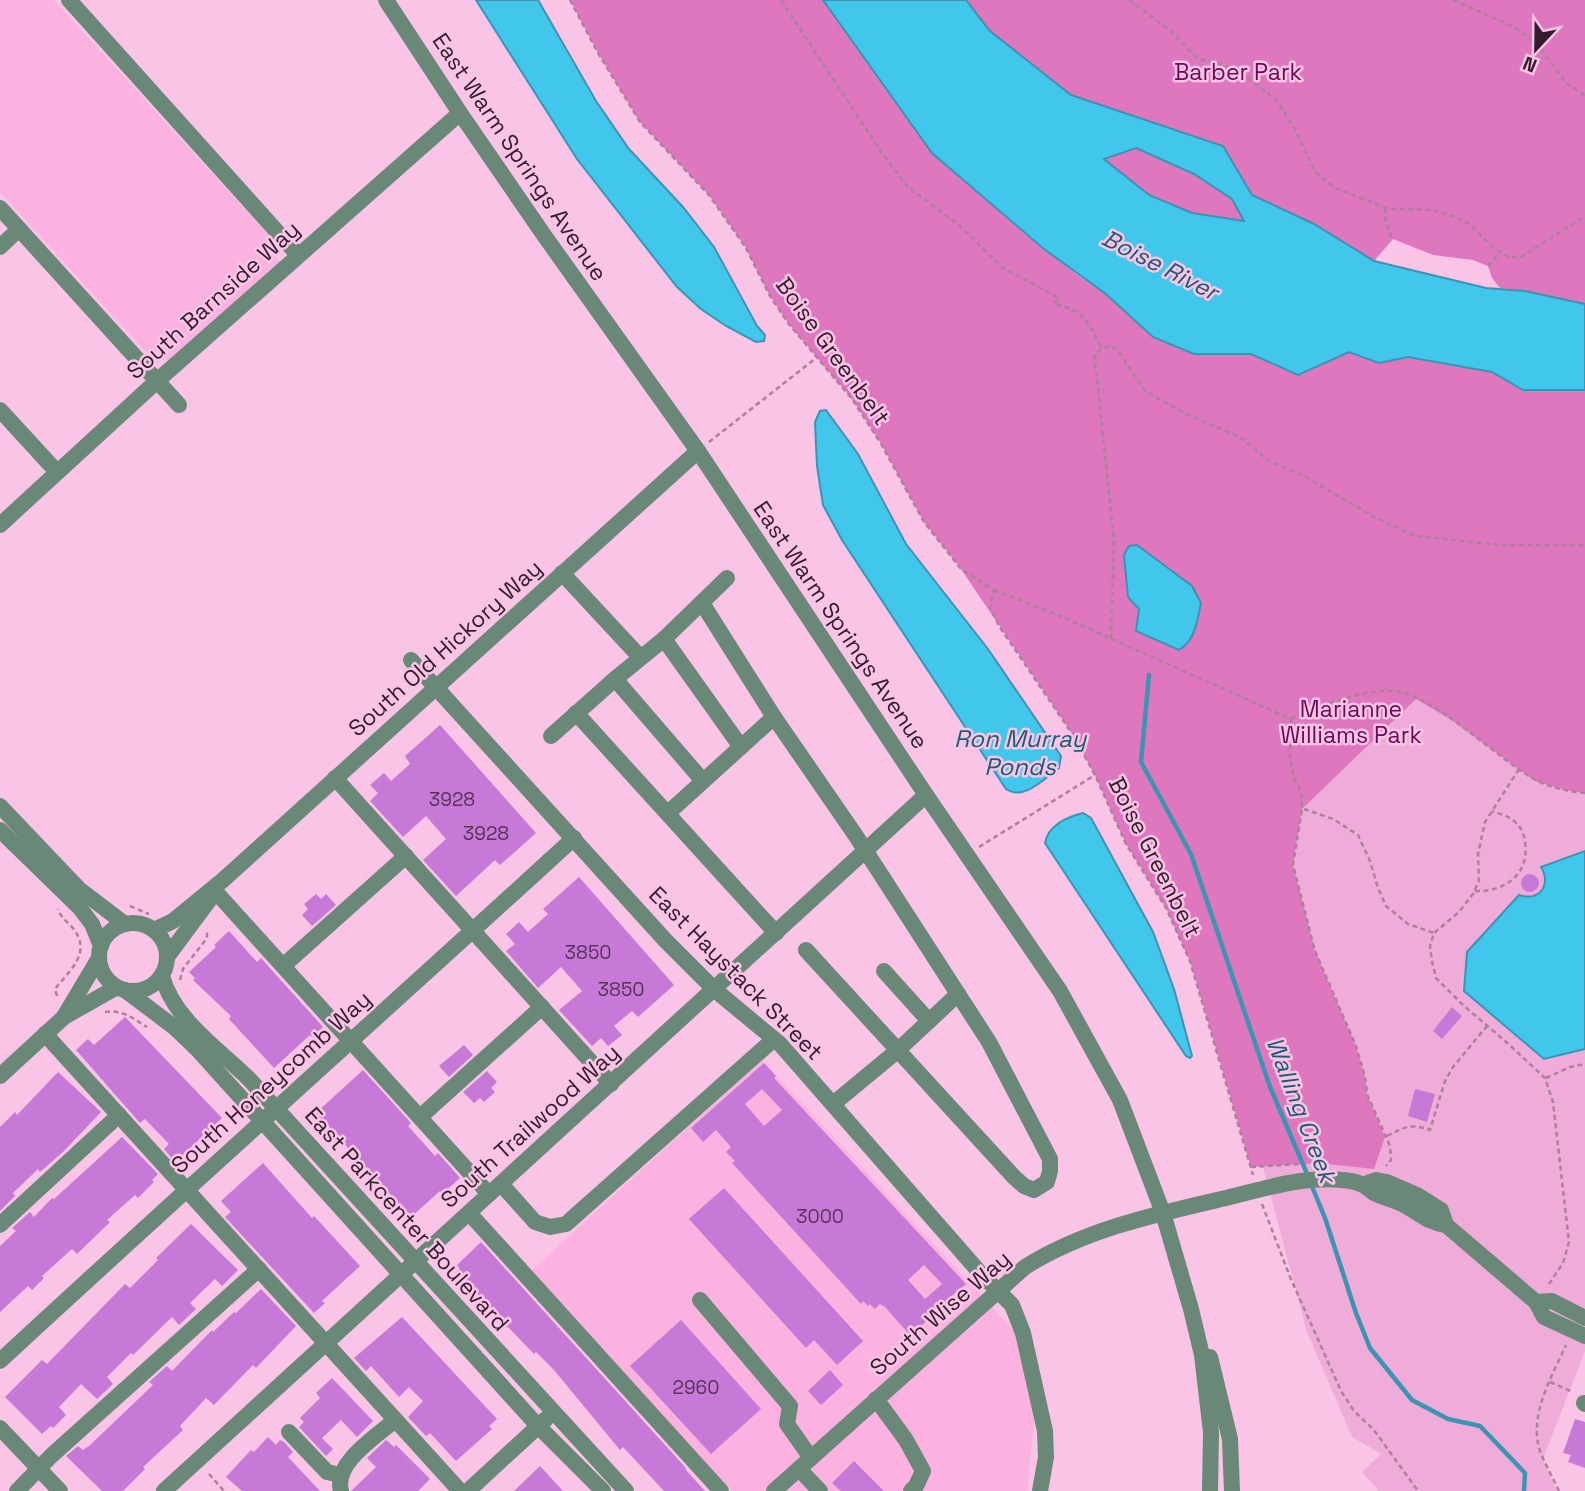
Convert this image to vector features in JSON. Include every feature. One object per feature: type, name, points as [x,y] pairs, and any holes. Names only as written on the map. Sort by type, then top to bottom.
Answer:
[{"type":"street","points":[[69,0],[298,254]]},
{"type":"street","name":"East Warm Springs Avenue","points":[[386,0],[460,113],[698,451],[926,795],[1060,991],[1113,1088],[1163,1213],[1202,1355],[1211,1432],[1210,1491]]},
{"type":"street","name":"South Barnside Way","points":[[0,525],[157,380],[460,113]]},
{"type":"street","points":[[0,208],[179,405]]},
{"type":"street","points":[[0,247],[19,229]]},
{"type":"street","points":[[0,410],[57,472]]},
{"type":"street","name":"South Old Hickory Way","points":[[155,922],[173,922],[219,885],[698,451]]},
{"type":"street","points":[[562,573],[640,657]]},
{"type":"street","points":[[551,736],[664,639],[727,578]]},
{"type":"street","points":[[702,603],[774,718],[865,851],[989,1042],[1050,1159],[1047,1182],[1034,1190],[1024,1186],[806,950]]},
{"type":"street","points":[[664,639],[741,747]]},
{"type":"street","name":"East Haystack Street","points":[[411,660],[665,940],[715,990],[774,1039],[982,1275],[1012,1305],[1023,1333],[1041,1410],[1046,1457],[1040,1491]]},
{"type":"street","points":[[615,679],[703,781]]},
{"type":"street","points":[[576,713],[776,933]]},
{"type":"street","points":[[668,813],[774,718]]},
{"type":"street","points":[[335,778],[611,1084]]},
{"type":"street","name":"South Trailwood Way","points":[[164,1491],[926,795]]},
{"type":"street","points":[[0,806],[79,889],[125,925]]},
{"type":"street","points":[[0,830],[79,907],[92,924],[104,975],[121,989]]},
{"type":"street","name":"South Honeycomb Way","points":[[0,1361],[574,838]]},
{"type":"street","points":[[283,966],[405,856]]},
{"type":"street","points":[[219,885],[283,966],[420,1117],[495,1189],[535,1222],[550,1227],[566,1224],[774,1039]]},
{"type":"street","name":"South Old Hickory Way","points":[[167,957],[219,885]]},
{"type":"street","points":[[0,1076],[64,1017],[121,989],[149,988],[162,975],[167,957],[155,922],[135,923],[114,929],[64,1017]]},
{"type":"street","points":[[884,971],[929,1021]]},
{"type":"street","name":"East Parkcenter Boulevard","points":[[162,975],[175,1006],[250,1080],[626,1491]]},
{"type":"street","name":"East Parkcenter Boulevard","points":[[121,989],[174,1027],[197,1049],[538,1426],[603,1491]]},
{"type":"street","points":[[833,1104],[897,1051],[958,994]]},
{"type":"street","points":[[420,1117],[542,1007]]},
{"type":"street","points":[[45,1034],[460,1491]]},
{"type":"street","points":[[0,1225],[118,1115]]},
{"type":"street","name":"South Wise Way","points":[[774,1491],[1025,1267],[1085,1236],[1264,1188],[1314,1180],[1366,1184],[1375,1194],[1403,1204],[1431,1223],[1446,1225],[1536,1303]]},
{"type":"street","points":[[469,1213],[721,1491]]},
{"type":"street","points":[[17,1491],[38,1468],[259,1269]]},
{"type":"street","points":[[700,1300],[790,1406],[787,1424],[820,1491]]},
{"type":"street","points":[[1585,1318],[1552,1301],[1536,1303],[1544,1317],[1585,1336]]},
{"type":"street","name":"East Warm Springs Avenue","points":[[1191,1309],[1208,1350],[1223,1405],[1230,1439],[1232,1491]]},
{"type":"street","points":[[876,1399],[906,1440],[923,1471],[911,1491]]},
{"type":"street","points":[[468,1491],[553,1413]]},
{"type":"street","points":[[289,1432],[341,1483],[346,1464],[395,1420]]},
{"type":"street","points":[[0,1428],[60,1491]]},
{"type":"path","name":"Boise Greenbelt","points":[[570,0],[640,122],[709,195],[746,248],[770,296],[816,358],[852,399],[880,442],[925,522],[961,569],[994,590],[990,607],[999,626],[1073,735],[1095,775],[1126,844],[1166,908],[1189,961],[1251,1169],[1265,1167]]},
{"type":"path","points":[[781,0],[908,187],[960,226],[1003,268],[1059,298],[1054,304],[1066,306],[1086,317],[1101,348]]},
{"type":"path","points":[[1129,0],[1171,31],[1197,58],[1239,70],[1277,101],[1316,173],[1335,188],[1385,208],[1433,210],[1453,216],[1469,224],[1508,257],[1521,257],[1585,216]]},
{"type":"path","points":[[1453,0],[1514,27],[1536,42],[1566,83],[1585,96]]},
{"type":"path","points":[[1385,208],[1386,223],[1392,239]]},
{"type":"path","points":[[1488,266],[1500,252]]},
{"type":"path","points":[[1111,639],[1114,540],[1095,354],[1101,348],[1111,346],[1119,352],[1145,391],[1188,415],[1240,437],[1269,461],[1306,477],[1374,517],[1415,536],[1500,545],[1585,545]]},
{"type":"path","points":[[698,451],[816,358]]},
{"type":"path","points":[[994,590],[1291,719]]},
{"type":"path","points":[[1291,719],[1301,712],[1372,692],[1395,691],[1416,699],[1453,720],[1535,780],[1565,790],[1585,793]]},
{"type":"path","points":[[1291,719],[1290,759],[1294,778],[1301,791],[1302,809],[1293,865],[1315,951],[1356,1046],[1366,1077],[1367,1094],[1390,1146],[1391,1160],[1383,1168]]},
{"type":"path","points":[[1519,769],[1485,822],[1478,854],[1479,881],[1475,891],[1459,912],[1434,933],[1430,946],[1436,978],[1545,1079],[1553,1102],[1569,1242],[1563,1263],[1547,1287]]},
{"type":"path","points":[[967,854],[1095,775]]},
{"type":"path","points":[[1302,809],[1333,819],[1358,835],[1386,906],[1408,924],[1434,933]]},
{"type":"path","points":[[1475,891],[1488,891],[1512,881],[1525,860],[1523,832],[1516,822],[1492,811]]},
{"type":"path","points":[[122,902],[155,922]]},
{"type":"path","points":[[55,989],[80,957],[82,950],[75,930],[60,915]]},
{"type":"path","points":[[182,986],[183,969],[207,938]]},
{"type":"path","points":[[98,1016],[118,1011],[152,1031]]},
{"type":"path","points":[[1385,1137],[1406,1126],[1416,1125],[1430,1130],[1449,1074],[1488,1026]]},
{"type":"path","points":[[1545,1079],[1570,1067],[1585,1064]]},
{"type":"path","points":[[1264,1209],[1290,1277],[1341,1391],[1354,1411],[1374,1430],[1418,1491]]},
{"type":"path","points":[[1559,1491],[1541,1451],[1536,1427],[1538,1413],[1566,1345]]},
{"type":"path","points":[[1550,1382],[1581,1395],[1585,1403]]},
{"type":"path","points":[[209,1474],[224,1491]]},
{"type":"shaded area","points":[[0,0],[54,0],[282,250],[274,256],[281,263],[170,364],[164,357],[157,364],[0,192]]},
{"type":"shaded area","points":[[762,1060],[1022,1339],[1034,1421],[1027,1491],[732,1491],[531,1271]]},
{"type":"green space","points":[[570,0],[823,0],[989,200],[1079,276],[1194,354],[1251,354],[1298,375],[1349,352],[1379,363],[1408,357],[1492,372],[1523,390],[1585,390],[1585,793],[1535,781],[1453,721],[1416,699],[1302,809],[1293,865],[1315,951],[1356,1046],[1367,1094],[1385,1137],[1374,1169],[1318,1163],[1251,1167],[1190,961],[1166,908],[1126,844],[1095,775],[1073,735],[961,569],[924,522],[880,442],[852,399],[788,323],[770,296],[746,248],[709,195],[640,122]]},
{"type":"green space","name":"Barber Park","points":[[966,0],[1585,0],[1585,304],[1500,288],[1492,278],[1488,266],[1473,260],[1433,255],[1393,239],[1374,261],[1314,224],[1252,195],[1223,146],[1071,95],[990,31]]},
{"type":"green space","points":[[1136,148],[1194,174],[1232,199],[1244,221],[1192,213],[1149,195],[1104,159]]},
{"type":"green space","name":"Marianne Williams Park","points":[[1236,440],[1585,531],[1585,1351],[1543,1459],[1557,1491],[1379,1491],[1362,1472],[1381,1454],[1352,1437],[1307,1332],[1249,1115]]},
{"type":"water","points":[[476,0],[538,0],[596,101],[629,149],[683,207],[714,247],[757,326],[765,335],[764,341],[756,342],[726,326],[701,309],[677,287],[577,159]]},
{"type":"water","name":"Boise River","points":[[823,0],[966,0],[990,31],[1071,95],[1223,146],[1252,195],[1314,224],[1374,261],[1486,288],[1525,291],[1585,304],[1585,390],[1523,390],[1492,372],[1408,357],[1379,363],[1349,352],[1298,375],[1251,354],[1194,354],[1153,337],[1106,294],[1044,249],[932,153]],"holes":[[[1136,148],[1194,174],[1232,199],[1244,221],[1192,213],[1149,195],[1104,159]]]},
{"type":"water","name":"Ron Murray Ponds","points":[[826,410],[858,454],[906,544],[988,649],[1061,756],[1059,768],[1027,791],[1013,792],[1006,789],[842,540],[823,505],[817,466],[815,422],[820,411]]},
{"type":"water","points":[[1137,545],[1192,586],[1201,603],[1192,635],[1179,650],[1136,631],[1139,609],[1128,597],[1124,555],[1129,546]]},
{"type":"water","name":"Ron Murray Ponds","points":[[1083,813],[1091,818],[1153,932],[1174,989],[1192,1056],[1190,1058],[1186,1056],[1045,843],[1050,832],[1059,823]]},
{"type":"water","points":[[1585,851],[1585,1049],[1544,1059],[1464,991],[1467,952],[1519,895],[1532,896],[1542,890],[1545,880],[1541,867]]},
{"type":"building","points":[[440,725],[536,833],[500,865],[495,860],[456,896],[423,860],[446,839],[426,816],[403,837],[370,801],[378,793],[370,785],[384,773],[391,781],[410,764],[405,756]]},
{"type":"building","points":[[1526,874],[1534,874],[1539,883],[1537,890],[1526,892],[1521,887],[1521,879]]},
{"type":"building","points":[[579,877],[674,985],[638,1017],[632,1011],[614,1026],[622,1035],[608,1046],[601,1038],[592,1046],[559,1010],[582,991],[561,967],[538,988],[506,951],[515,944],[506,934],[519,922],[528,932],[548,914],[543,909]]},
{"type":"building","points":[[316,894],[321,899],[326,894],[336,905],[312,926],[302,915],[308,909],[304,904]]},
{"type":"building","points":[[229,931],[257,962],[261,958],[323,1027],[312,1037],[310,1035],[274,1068],[229,1019],[231,1016],[193,980],[195,978],[189,972]]},
{"type":"building","points":[[1452,1007],[1462,1016],[1442,1039],[1433,1031]]},
{"type":"building","points":[[125,1017],[222,1118],[175,1162],[164,1149],[169,1144],[145,1119],[140,1123],[76,1050],[88,1039],[94,1045]]},
{"type":"building","points":[[464,1045],[473,1055],[449,1077],[439,1066]]},
{"type":"building","points":[[764,1063],[776,1076],[774,1078],[966,1284],[909,1334],[885,1307],[880,1304],[875,1309],[863,1301],[861,1304],[732,1163],[735,1161],[726,1152],[731,1147],[716,1130],[703,1142],[691,1128]],"holes":[[[762,1089],[782,1110],[764,1126],[745,1104]],[[924,1265],[942,1284],[925,1299],[908,1280]]]},
{"type":"building","points":[[363,1070],[411,1123],[408,1126],[435,1156],[438,1153],[460,1178],[442,1194],[440,1191],[411,1217],[316,1113]]},
{"type":"building","points":[[487,1071],[497,1082],[491,1088],[495,1092],[484,1102],[480,1098],[474,1103],[463,1092]]},
{"type":"building","points":[[58,1072],[101,1112],[64,1151],[40,1172],[38,1169],[13,1193],[15,1196],[0,1211],[0,1127],[15,1112],[17,1115]]},
{"type":"building","points":[[1415,1089],[1435,1094],[1427,1122],[1408,1116]]},
{"type":"building","points":[[122,1137],[158,1174],[152,1180],[154,1182],[138,1198],[135,1195],[107,1220],[110,1222],[77,1254],[72,1249],[42,1276],[44,1278],[32,1290],[28,1286],[0,1312],[0,1246],[16,1231],[12,1228],[30,1212],[34,1217]]},
{"type":"building","points":[[263,1163],[360,1266],[322,1301],[325,1303],[314,1313],[225,1217],[231,1212],[221,1201]]},
{"type":"building","points":[[724,1188],[863,1341],[837,1365],[814,1340],[806,1348],[689,1219]]},
{"type":"building","points":[[191,1224],[238,1270],[222,1286],[215,1279],[190,1303],[196,1309],[179,1325],[172,1317],[133,1355],[131,1353],[107,1377],[113,1384],[97,1399],[81,1384],[59,1407],[66,1415],[53,1428],[51,1426],[42,1434],[5,1397],[42,1360],[47,1364],[125,1284],[130,1288]]},
{"type":"building","points":[[481,1242],[705,1491],[664,1491],[623,1447],[620,1450],[554,1370],[507,1328],[465,1280],[455,1273],[460,1269],[457,1265]]},
{"type":"building","points":[[261,1289],[296,1326],[256,1368],[253,1365],[214,1405],[206,1398],[180,1426],[183,1430],[143,1467],[145,1469],[123,1491],[102,1491],[66,1456],[78,1446],[83,1450],[89,1446],[153,1385],[149,1382],[167,1366],[172,1371],[212,1330],[213,1332],[236,1313]]},
{"type":"building","points":[[402,1317],[497,1419],[489,1426],[492,1429],[456,1461],[430,1433],[426,1436],[408,1417],[423,1401],[409,1387],[399,1397],[371,1366],[366,1371],[354,1358]]},
{"type":"building","points":[[681,1320],[761,1409],[711,1454],[630,1366]]},
{"type":"building","points":[[830,1370],[843,1385],[821,1405],[808,1391]]},
{"type":"building","points":[[332,1378],[373,1421],[357,1437],[341,1420],[322,1438],[333,1449],[326,1456],[299,1427],[304,1422],[300,1418],[320,1398],[316,1393]]},
{"type":"building","points":[[1575,1419],[1585,1422],[1585,1468],[1568,1462],[1571,1455],[1563,1453]]},
{"type":"building","points":[[268,1437],[276,1445],[280,1440],[284,1442],[293,1452],[288,1457],[320,1491],[242,1491],[226,1477],[251,1450],[254,1452]]},
{"type":"building","points":[[386,1440],[394,1447],[396,1445],[430,1479],[418,1491],[351,1491],[376,1467],[367,1458]]},
{"type":"building","points":[[854,1461],[884,1491],[841,1491],[832,1483]]},
{"type":"building","points":[[540,1466],[563,1491],[514,1491]]},
{"type":"waterway","name":"Walling Creek","points":[[1149,675],[1141,762],[1191,854],[1270,1087],[1308,1176]]},
{"type":"waterway","name":"Walling Creek","points":[[1311,1184],[1370,1348],[1412,1400],[1448,1419],[1480,1426],[1525,1473],[1524,1491]]}]
